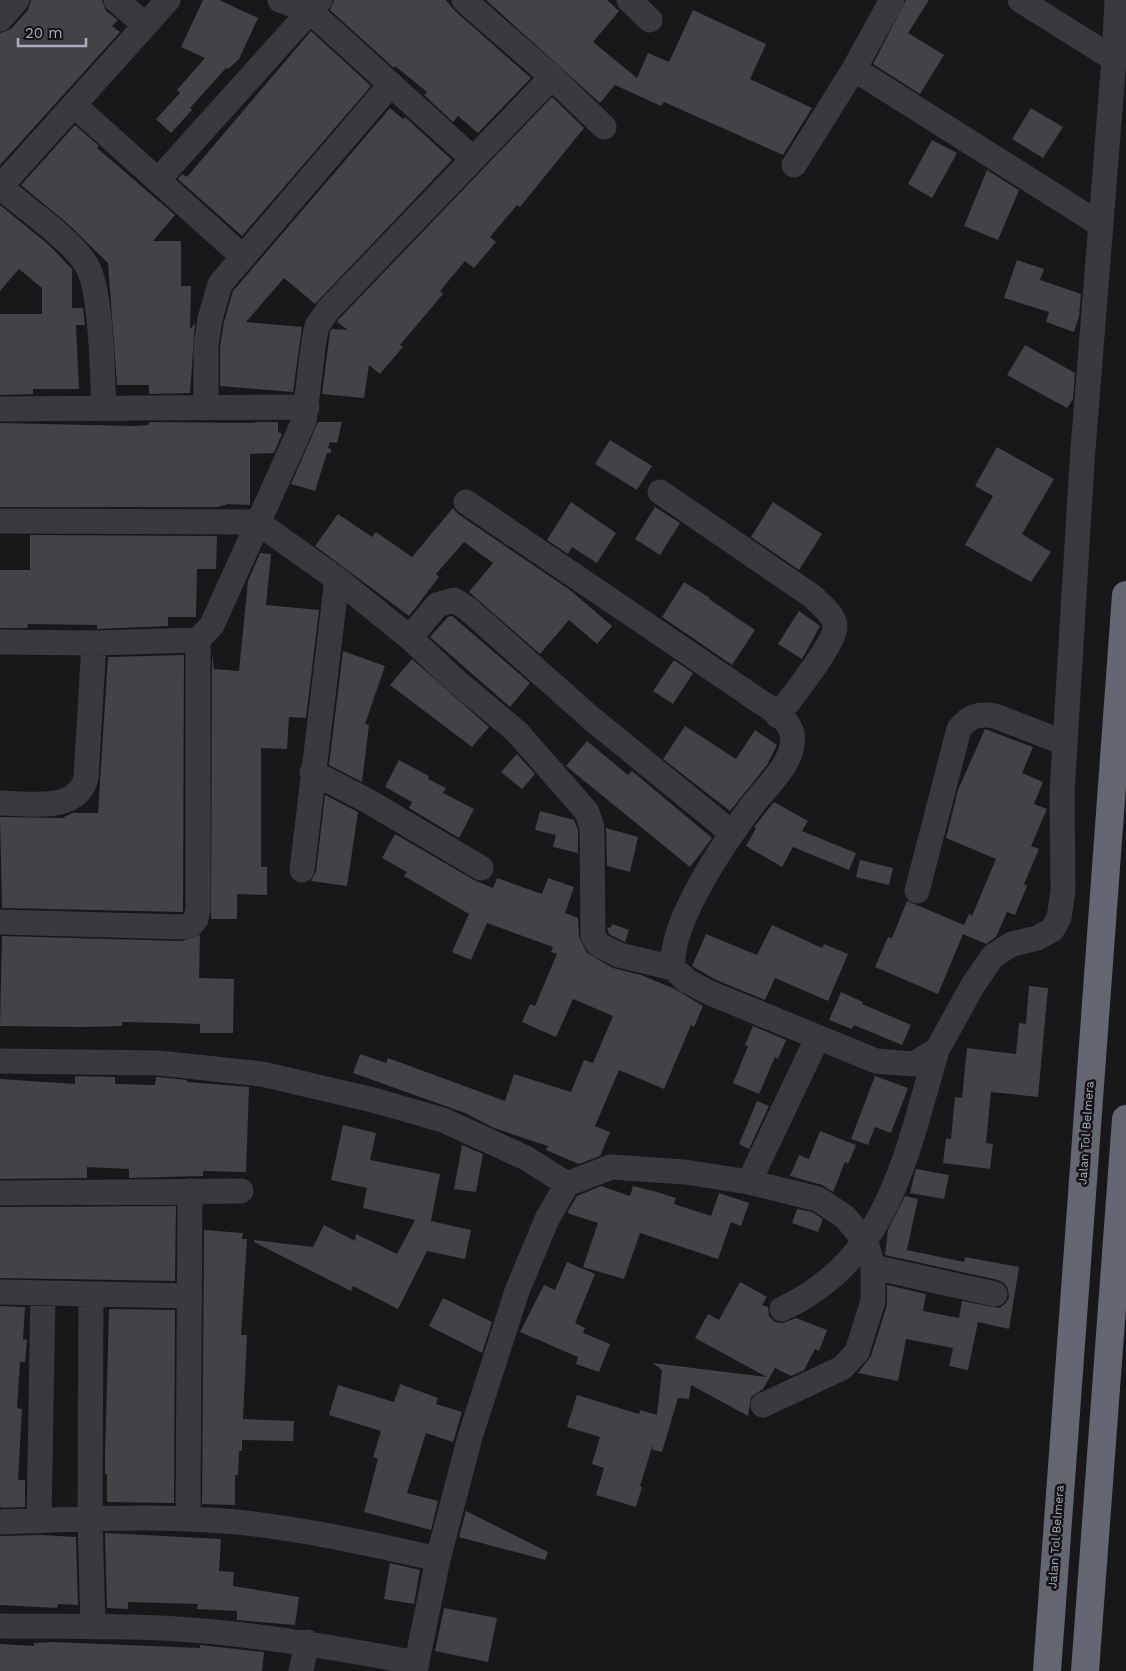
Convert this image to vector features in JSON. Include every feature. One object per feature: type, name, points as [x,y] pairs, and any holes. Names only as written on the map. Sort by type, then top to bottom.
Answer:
[{"type":"highway","name":"Jalan Tol Belmera","points":[[1046,1671],[1126,595]]},
{"type":"highway","points":[[1085,1671],[1126,1119]]},
{"type":"street","points":[[0,19],[17,0]]},
{"type":"street","points":[[116,0],[146,25]]},
{"type":"street","points":[[104,408],[97,304],[94,281],[86,264],[69,245],[0,187],[168,0]]},
{"type":"street","points":[[280,0],[315,6],[391,84],[473,159]]},
{"type":"street","points":[[629,0],[650,20]]},
{"type":"street","points":[[794,166],[854,70],[892,0]]},
{"type":"street","points":[[1020,0],[1114,59]]},
{"type":"street","points":[[782,1309],[806,1298],[828,1281],[866,1242],[890,1199],[907,1150],[936,1050],[973,985],[993,956],[1012,944],[1037,938],[1052,930],[1058,918],[1063,891],[1062,794],[1082,462],[1117,0]]},
{"type":"street","points":[[467,1],[552,77],[604,127]]},
{"type":"street","points":[[158,180],[315,6]]},
{"type":"street","points":[[854,70],[1101,225]]},
{"type":"street","points":[[0,922],[182,926],[191,925],[196,918],[198,909],[198,640],[212,625],[304,421],[314,340],[318,326],[328,310],[552,77]]},
{"type":"street","points":[[206,408],[206,346],[210,319],[220,284],[391,84]]},
{"type":"street","points":[[74,104],[242,256]]},
{"type":"street","points":[[0,409],[307,407]]},
{"type":"street","points":[[660,492],[812,596],[830,614],[835,627],[830,643],[778,716]]},
{"type":"street","points":[[466,502],[778,716],[790,728],[793,744],[787,760],[732,832],[698,889],[672,954],[673,968]]},
{"type":"street","points":[[0,521],[257,522],[337,580],[410,638],[455,680],[517,732],[587,812],[592,828],[593,936],[599,945],[620,955],[673,968],[687,981],[710,993],[817,1039],[876,1061],[913,1064],[936,1050]]},
{"type":"street","points":[[302,870],[312,772],[337,580]]},
{"type":"street","points":[[410,638],[437,605],[454,600],[468,609],[592,720],[732,832]]},
{"type":"street","points":[[0,642],[94,643],[198,640]]},
{"type":"street","points":[[0,803],[57,803],[77,796],[84,788],[94,643]]},
{"type":"street","points":[[916,891],[959,729],[965,721],[983,714],[995,716],[1065,743]]},
{"type":"street","points":[[312,772],[368,801],[481,868]]},
{"type":"street","points":[[749,1182],[817,1039]]},
{"type":"street","points":[[0,1061],[159,1063],[262,1074],[373,1100],[442,1120],[526,1158],[567,1184]]},
{"type":"street","points":[[0,1626],[175,1629],[307,1642],[416,1667],[438,1559],[470,1437],[517,1291],[547,1220],[567,1184],[611,1167],[685,1172],[749,1182],[818,1199],[845,1217],[866,1242],[873,1267],[873,1301],[857,1352],[842,1368],[763,1405]]},
{"type":"street","points":[[188,1519],[190,1191]]},
{"type":"street","points":[[0,1193],[242,1191]]},
{"type":"street","points":[[873,1267],[996,1294]]},
{"type":"street","points":[[0,1292],[190,1296]]},
{"type":"street","points":[[39,1521],[43,1293]]},
{"type":"street","points":[[91,1294],[90,1519],[93,1627]]},
{"type":"street","points":[[0,1522],[90,1519],[188,1519],[295,1530],[344,1538],[438,1559]]},
{"type":"street","points":[[301,1671],[307,1642]]},
{"type":"building","points":[[31,0],[102,0],[106,11],[118,20],[112,26],[120,32],[0,165],[0,33],[11,29],[28,10]]},
{"type":"building","points":[[203,0],[219,0],[258,18],[239,59],[228,69],[226,68],[190,108],[192,110],[171,133],[156,119],[180,93],[177,90],[205,58],[181,47]]},
{"type":"building","points":[[334,0],[446,0],[455,11],[531,78],[478,133],[458,116],[453,122],[424,95],[427,92],[395,66],[394,68],[330,10]]},
{"type":"building","points":[[486,0],[607,0],[619,11],[593,42],[637,78],[648,53],[669,62],[693,10],[766,44],[750,79],[812,108],[783,155],[664,102],[661,106],[615,85],[600,103]]},
{"type":"building","points":[[906,0],[929,0],[908,33],[944,55],[920,94],[873,64]]},
{"type":"building","points":[[311,31],[371,86],[242,236],[178,179],[182,174],[187,177]]},
{"type":"building","points":[[552,97],[584,128],[520,207],[517,205],[490,237],[496,242],[474,268],[465,261],[440,291],[443,294],[400,345],[403,347],[380,374],[369,365],[364,398],[322,394],[330,332],[332,329],[348,330],[337,322],[339,319]]},
{"type":"building","points":[[390,108],[403,119],[405,117],[452,160],[315,304],[284,278],[246,322],[302,327],[293,392],[220,386],[220,347],[224,322],[233,291]]},
{"type":"building","points":[[1031,108],[1063,127],[1043,158],[1012,139]]},
{"type":"building","points":[[75,125],[99,146],[97,148],[175,215],[153,241],[181,241],[181,286],[191,286],[190,329],[195,323],[190,393],[149,394],[149,385],[117,385],[108,263],[68,224],[21,185]]},
{"type":"building","points":[[932,140],[957,153],[932,198],[908,184]]},
{"type":"building","points":[[987,170],[1019,190],[998,240],[964,226]]},
{"type":"building","points":[[0,205],[49,245],[72,269],[72,308],[83,308],[85,325],[76,325],[79,389],[33,389],[33,394],[0,395],[0,314],[42,314],[42,288],[19,269],[0,291]]},
{"type":"building","points":[[1017,260],[1044,269],[1040,280],[1081,294],[1079,316],[1074,332],[1046,322],[1049,312],[1004,298]]},
{"type":"building","points":[[1025,345],[1075,373],[1073,399],[1067,408],[1007,375]]},
{"type":"building","points":[[149,422],[278,422],[278,432],[282,434],[274,453],[250,454],[250,505],[228,504],[218,507],[0,507],[0,423],[134,426],[149,425]]},
{"type":"building","points":[[318,422],[342,422],[337,443],[330,442],[328,448],[331,449],[331,453],[327,453],[315,491],[291,484]]},
{"type":"building","points":[[610,440],[652,466],[637,490],[595,464]]},
{"type":"building","points":[[997,447],[1054,479],[1022,534],[1051,552],[1031,582],[965,545],[993,496],[975,486]]},
{"type":"building","points":[[571,502],[616,533],[597,563],[572,547],[568,554],[547,540]]},
{"type":"building","points":[[773,502],[822,534],[799,570],[751,537]]},
{"type":"building","points":[[655,507],[680,523],[660,555],[635,539]]},
{"type":"building","points":[[453,508],[458,514],[570,590],[612,626],[597,644],[569,620],[540,654],[469,592],[493,563],[464,542],[436,574],[439,577],[409,616],[315,546],[338,514],[372,537],[376,532],[412,557]]},
{"type":"building","points":[[30,535],[217,536],[216,569],[197,569],[196,617],[168,617],[168,626],[97,629],[97,625],[28,624],[27,628],[0,628],[0,570],[30,570]]},
{"type":"building","points":[[260,553],[271,554],[266,605],[319,610],[306,718],[289,717],[287,749],[261,748],[261,867],[267,867],[267,895],[237,894],[237,919],[211,919],[212,655],[214,669],[239,671],[248,581]]},
{"type":"building","points":[[684,582],[755,630],[732,665],[662,617]]},
{"type":"building","points":[[799,611],[820,626],[802,659],[778,644]]},
{"type":"building","points":[[452,616],[530,683],[510,707],[430,637],[448,617]]},
{"type":"building","points":[[343,651],[385,666],[365,724],[369,725],[362,782],[329,765]]},
{"type":"building","points":[[184,655],[183,912],[2,908],[0,817],[62,818],[72,813],[98,813],[108,657]]},
{"type":"building","points":[[412,659],[489,727],[472,747],[390,685]]},
{"type":"building","points":[[674,660],[693,673],[673,704],[653,691]]},
{"type":"building","points":[[685,726],[736,759],[755,730],[777,745],[767,765],[730,811],[663,759]]},
{"type":"building","points":[[985,729],[1033,747],[1022,773],[1043,782],[1034,804],[1047,809],[1031,846],[1039,849],[1024,884],[1027,886],[1015,915],[1007,912],[996,937],[986,944],[963,934],[938,994],[875,967],[888,937],[892,938],[907,901],[964,925],[969,914],[972,916],[996,859],[946,838],[958,790]]},
{"type":"building","points":[[587,741],[628,775],[632,771],[712,838],[690,867],[566,766]]},
{"type":"building","points":[[517,754],[535,774],[522,789],[501,772]]},
{"type":"building","points":[[399,760],[429,776],[428,779],[446,788],[443,793],[474,809],[459,838],[409,808],[412,802],[385,787]]},
{"type":"building","points":[[325,795],[358,812],[347,886],[311,881],[316,872]]},
{"type":"building","points":[[774,802],[808,821],[802,831],[856,853],[849,870],[793,847],[782,867],[746,846],[756,828],[754,827]]},
{"type":"building","points":[[540,811],[574,820],[578,830],[578,853],[553,847],[556,835],[535,830]]},
{"type":"building","points":[[606,828],[638,837],[630,872],[607,866]]},
{"type":"building","points":[[395,834],[474,880],[493,888],[497,878],[542,894],[548,878],[574,887],[565,913],[578,918],[579,937],[587,953],[613,968],[641,975],[675,989],[703,1006],[694,1027],[691,1025],[664,1089],[619,1070],[595,1126],[610,1132],[600,1156],[579,1164],[546,1150],[548,1146],[494,1128],[465,1113],[353,1073],[360,1054],[386,1063],[388,1058],[505,1101],[514,1074],[571,1092],[584,1060],[593,1063],[613,1016],[573,999],[556,1037],[522,1022],[530,1004],[535,1006],[557,954],[551,952],[553,947],[487,923],[471,960],[452,952],[469,914],[404,876],[407,872],[382,858]]},
{"type":"building","points":[[860,860],[893,868],[889,885],[856,877]]},
{"type":"building","points":[[612,924],[629,930],[625,942],[609,934],[607,927],[610,928]]},
{"type":"building","points":[[772,925],[822,948],[824,944],[848,954],[828,1001],[775,978],[765,1000],[716,980],[692,966],[706,934],[757,955]]},
{"type":"building","points":[[200,935],[199,978],[234,979],[233,1033],[200,1033],[200,1024],[171,1023],[122,1022],[122,1026],[85,1027],[0,1026],[2,936],[182,941]]},
{"type":"building","points":[[1029,986],[1048,988],[1038,1097],[991,1092],[986,1143],[993,1144],[990,1169],[943,1163],[946,1138],[951,1139],[955,1097],[962,1098],[967,1048],[1016,1054],[1019,1023],[1026,1024]]},
{"type":"building","points":[[841,992],[863,1002],[862,1004],[911,1025],[902,1045],[854,1025],[852,1029],[829,1020]]},
{"type":"building","points":[[753,1026],[786,1040],[778,1059],[775,1057],[759,1094],[733,1083],[748,1046],[745,1045]]},
{"type":"building","points":[[75,1076],[115,1077],[115,1084],[155,1085],[156,1077],[158,1077],[187,1080],[187,1082],[249,1087],[246,1172],[203,1171],[203,1176],[129,1178],[129,1169],[87,1167],[87,1178],[0,1179],[0,1079],[75,1084]]},
{"type":"building","points":[[875,1076],[908,1088],[891,1133],[875,1127],[868,1145],[851,1139]]},
{"type":"building","points":[[757,1101],[769,1106],[749,1149],[739,1144]]},
{"type":"building","points":[[343,1125],[376,1133],[370,1160],[440,1174],[431,1221],[471,1230],[465,1259],[427,1251],[398,1309],[353,1286],[351,1291],[254,1242],[254,1240],[313,1247],[324,1225],[355,1241],[356,1234],[397,1254],[415,1220],[363,1208],[367,1188],[331,1180]]},
{"type":"building","points":[[820,1131],[856,1145],[848,1164],[845,1162],[833,1192],[822,1185],[790,1176],[799,1155],[809,1159]]},
{"type":"building","points":[[462,1145],[483,1154],[476,1192],[454,1189]]},
{"type":"building","points":[[916,1169],[949,1175],[944,1199],[910,1193]]},
{"type":"building","points":[[601,1186],[630,1196],[633,1186],[657,1192],[676,1198],[674,1204],[711,1216],[719,1193],[749,1203],[741,1226],[731,1222],[718,1259],[640,1233],[624,1279],[583,1267],[598,1223],[567,1213],[577,1196]]},
{"type":"building","points":[[905,1196],[918,1199],[907,1250],[964,1262],[965,1257],[1019,1267],[1009,1329],[978,1322],[968,1370],[949,1366],[953,1348],[906,1339],[898,1381],[858,1373],[871,1356],[887,1305],[887,1285],[926,1294],[923,1311],[959,1318],[962,1301],[999,1308],[1009,1298],[1008,1289],[1004,1283],[998,1280],[885,1255],[888,1230]]},
{"type":"building","points":[[176,1206],[175,1281],[0,1278],[0,1207]]},
{"type":"building","points":[[797,1209],[812,1212],[823,1219],[818,1232],[792,1223]]},
{"type":"building","points":[[204,1230],[243,1233],[242,1239],[247,1239],[241,1335],[247,1335],[243,1419],[294,1421],[293,1441],[242,1440],[242,1451],[239,1451],[238,1475],[235,1475],[235,1505],[202,1504]]},
{"type":"building","points":[[567,1262],[595,1274],[575,1323],[585,1328],[583,1333],[610,1344],[599,1372],[576,1364],[578,1357],[520,1332],[544,1285],[555,1290]]},
{"type":"building","points":[[740,1282],[767,1297],[762,1305],[768,1307],[769,1316],[775,1322],[783,1323],[796,1318],[827,1330],[819,1351],[815,1349],[804,1370],[791,1376],[775,1368],[763,1389],[751,1397],[748,1416],[691,1385],[689,1399],[678,1398],[662,1452],[652,1450],[653,1444],[640,1486],[642,1487],[636,1507],[596,1495],[604,1468],[592,1464],[600,1437],[567,1427],[577,1395],[639,1414],[640,1410],[657,1415],[662,1370],[653,1363],[767,1377],[695,1338],[708,1314],[719,1320]]},
{"type":"building","points":[[443,1298],[492,1322],[482,1353],[429,1326]]},
{"type":"building","points":[[0,1306],[25,1307],[23,1339],[27,1340],[25,1362],[20,1362],[17,1408],[22,1409],[18,1480],[25,1480],[25,1507],[1,1508],[0,1505]]},
{"type":"building","points":[[109,1309],[175,1310],[174,1503],[107,1502],[105,1455]]},
{"type":"building","points":[[400,1384],[438,1398],[436,1404],[462,1412],[453,1442],[426,1433],[407,1493],[438,1501],[431,1530],[364,1512],[378,1459],[373,1457],[381,1431],[329,1415],[338,1385],[394,1402]]},
{"type":"building","points":[[466,1511],[548,1552],[545,1560],[459,1537]]},
{"type":"building","points":[[105,1533],[221,1539],[219,1571],[234,1572],[233,1586],[299,1597],[295,1625],[237,1620],[237,1611],[197,1609],[198,1604],[128,1602],[128,1609],[107,1608]]},
{"type":"building","points":[[41,1535],[76,1537],[78,1605],[58,1604],[57,1608],[0,1605],[0,1536]]},
{"type":"building","points":[[390,1563],[420,1570],[414,1604],[384,1599]]},
{"type":"building","points":[[444,1608],[497,1618],[488,1662],[435,1651]]},
{"type":"building","points":[[53,1642],[200,1648],[200,1645],[264,1652],[262,1671],[0,1671],[0,1644],[34,1646],[34,1643]]}]
